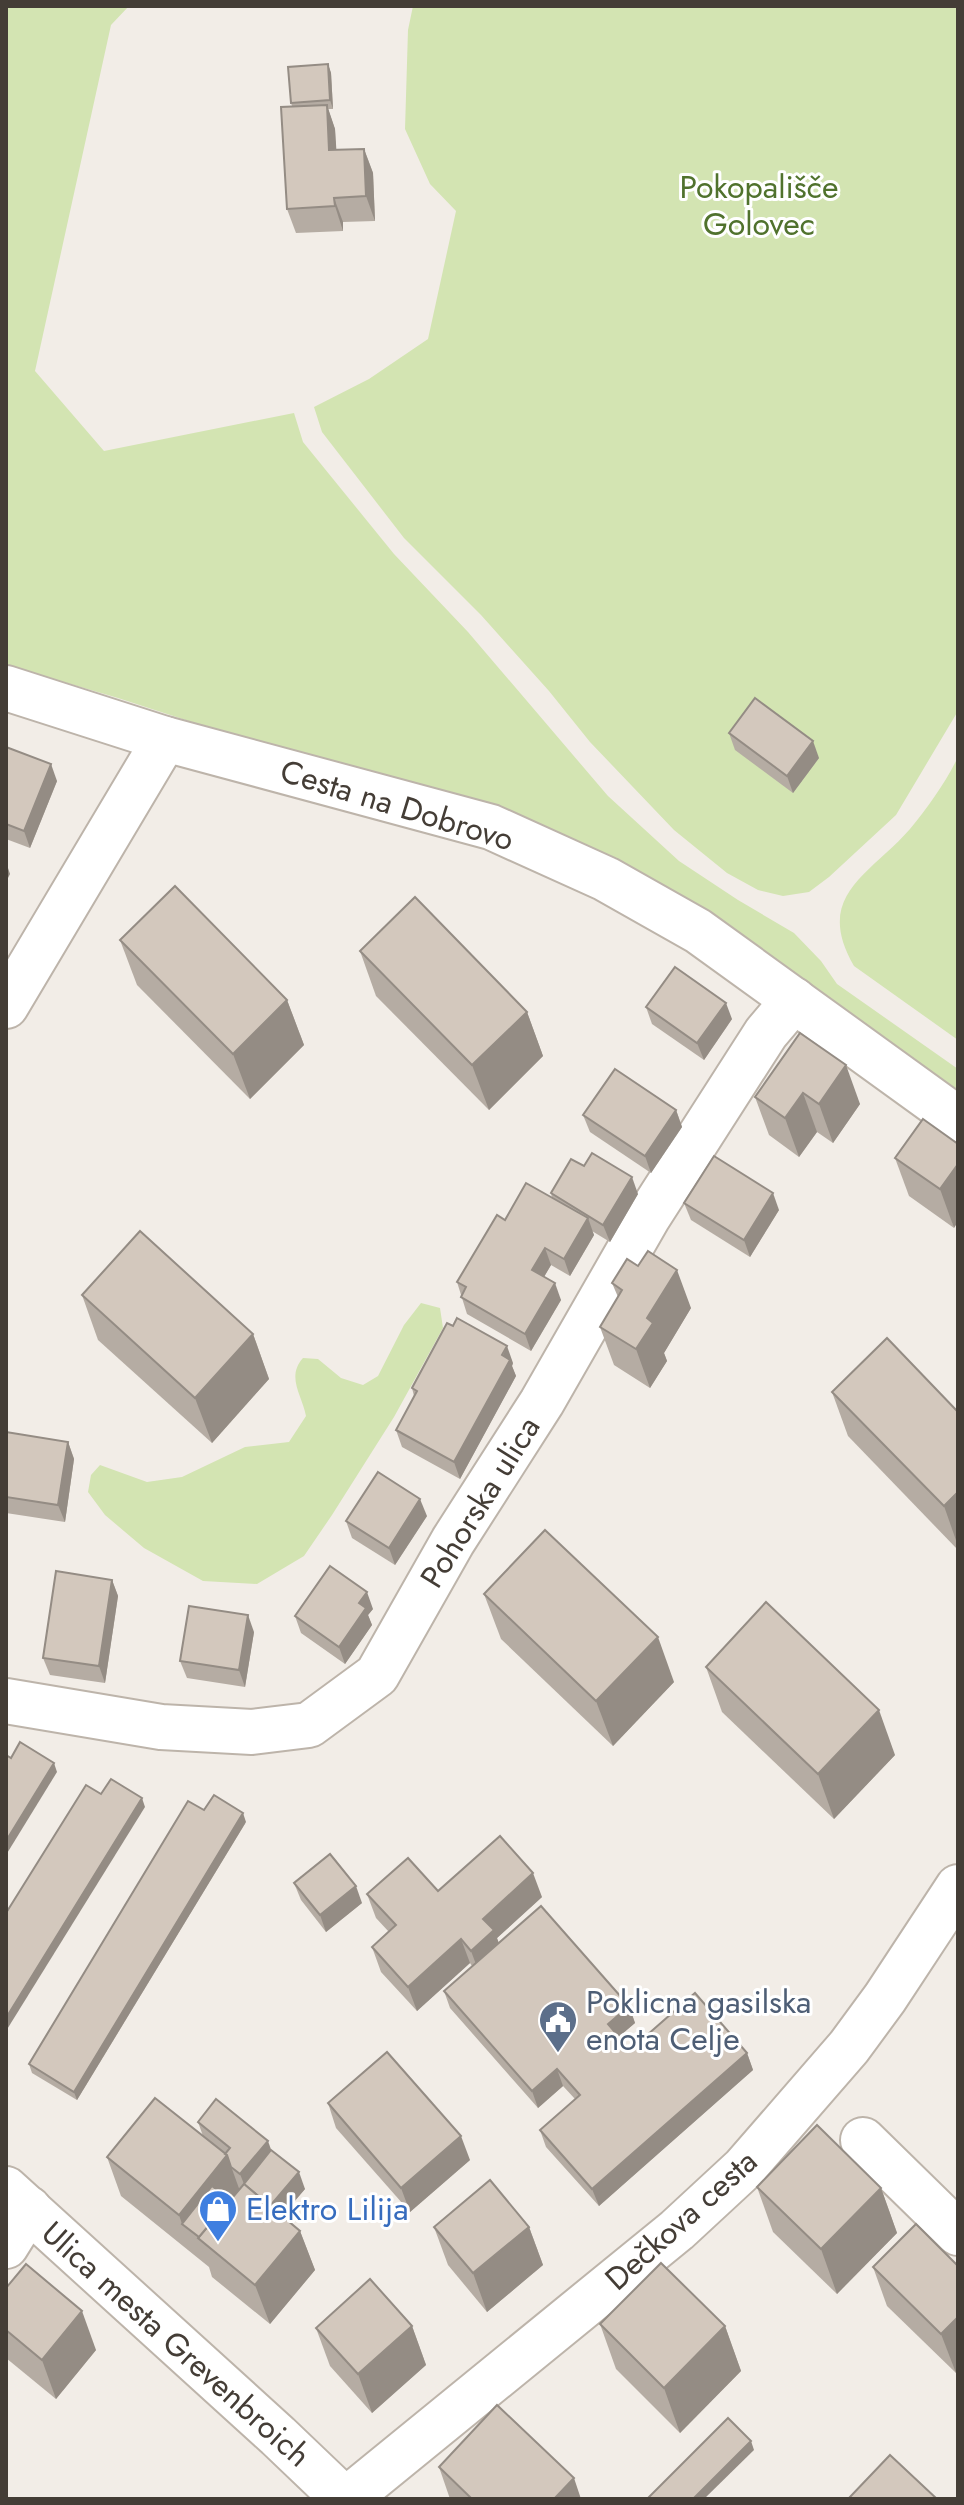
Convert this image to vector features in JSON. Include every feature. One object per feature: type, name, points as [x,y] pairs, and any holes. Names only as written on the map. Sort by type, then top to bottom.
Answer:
[{"type":"street","name":"Cesta na Dobrovo","points":[[6,688],[165,739],[491,827],[606,879],[685,924],[958,1119]]},
{"type":"street","points":[[6,1006],[165,739]]},
{"type":"street","name":"Pohorska ulica","points":[[6,1701],[161,1727],[252,1732],[309,1725],[377,1675],[453,1541],[542,1402],[648,1217],[766,1033],[794,1000]]},
{"type":"street","name":"Dečkova cesta","points":[[346,2499],[677,2230],[744,2168],[849,2047],[958,1887]]},
{"type":"street","points":[[863,2140],[958,2233]]},
{"type":"street","points":[[6,2246],[18,2199]]},
{"type":"street","name":"Ulica mesta Grevenbroich","points":[[18,2199],[346,2499]]},
{"type":"green space","points":[[6,6],[129,6],[111,25],[35,371],[104,451],[294,413],[303,442],[394,554],[468,632],[608,796],[679,861],[794,933],[821,961],[837,984],[958,1069],[958,1100],[803,984],[250,741],[6,665]]},
{"type":"green space","name":"Pokopališče Golovec","points":[[413,6],[958,6],[958,711],[896,815],[809,892],[783,896],[758,890],[727,873],[674,830],[590,742],[481,615],[404,538],[322,432],[314,407],[369,379],[428,339],[456,211],[430,184],[405,129],[408,30]]},
{"type":"green space","points":[[958,757],[958,1040],[854,966],[843,942],[840,921],[843,904],[852,888],[910,829]]},
{"type":"green space","points":[[421,1303],[440,1308],[443,1328],[394,1417],[304,1556],[257,1584],[203,1581],[144,1548],[105,1515],[88,1492],[91,1475],[100,1465],[147,1482],[182,1477],[245,1447],[289,1442],[306,1416],[295,1379],[303,1358],[318,1359],[341,1378],[363,1385],[378,1376],[404,1325]]},
{"type":"building","points":[[328,64],[330,100],[291,103],[288,67]]},
{"type":"building","points":[[327,105],[329,150],[364,149],[366,196],[334,198],[335,206],[287,209],[281,107]]},
{"type":"building","points":[[755,698],[813,741],[787,776],[729,733]]},
{"type":"building","points":[[6,747],[51,764],[24,831],[6,824]]},
{"type":"building","points":[[175,886],[287,1000],[233,1054],[120,940]]},
{"type":"building","points":[[415,897],[527,1012],[472,1065],[360,951]]},
{"type":"building","points":[[675,967],[726,1003],[697,1043],[646,1007]]},
{"type":"building","points":[[800,1033],[846,1065],[819,1104],[803,1093],[785,1118],[755,1097]]},
{"type":"building","points":[[615,1069],[676,1110],[645,1156],[583,1115]]},
{"type":"building","points":[[923,1119],[958,1144],[958,1164],[940,1189],[895,1158]]},
{"type":"building","points":[[592,1153],[632,1177],[603,1225],[551,1193],[571,1159],[584,1166]]},
{"type":"building","points":[[714,1156],[773,1193],[744,1240],[684,1203]]},
{"type":"building","points":[[526,1183],[588,1218],[564,1259],[545,1248],[532,1270],[555,1283],[525,1334],[461,1297],[466,1287],[457,1282],[497,1215],[505,1220]]},
{"type":"building","points":[[140,1231],[253,1334],[195,1398],[82,1295]]},
{"type":"building","points":[[648,1251],[677,1270],[647,1318],[653,1323],[636,1349],[600,1327],[622,1290],[612,1283],[627,1259],[638,1266]]},
{"type":"building","points":[[457,1318],[507,1346],[502,1355],[510,1360],[454,1462],[396,1430],[417,1391],[412,1388],[447,1323],[453,1326]]},
{"type":"building","points":[[887,1338],[958,1412],[958,1492],[944,1506],[832,1392]]},
{"type":"building","points":[[6,1432],[68,1442],[58,1505],[6,1497]]},
{"type":"building","points":[[378,1472],[420,1499],[389,1548],[346,1521]]},
{"type":"building","points":[[545,1530],[658,1637],[596,1701],[484,1594]]},
{"type":"building","points":[[330,1566],[367,1592],[359,1603],[366,1608],[339,1647],[295,1616]]},
{"type":"building","points":[[56,1571],[112,1580],[99,1666],[43,1658]]},
{"type":"building","points":[[766,1602],[879,1710],[818,1774],[706,1667]]},
{"type":"building","points":[[189,1606],[248,1615],[239,1670],[180,1661]]},
{"type":"building","points":[[20,1742],[54,1763],[6,1841],[6,1755],[11,1758]]},
{"type":"building","points":[[111,1779],[142,1798],[6,2018],[6,1913],[86,1785],[101,1794]]},
{"type":"building","points":[[214,1795],[243,1813],[74,2092],[29,2064],[188,1801],[204,1810]]},
{"type":"building","points":[[500,1836],[533,1873],[483,1919],[494,1930],[471,1951],[461,1939],[408,1987],[372,1947],[396,1925],[367,1894],[408,1858],[438,1891]]},
{"type":"building","points":[[330,1854],[356,1886],[320,1915],[294,1883]]},
{"type":"building","name":"Poklicna gasilska enota Celje","points":[[541,1906],[629,2006],[608,2024],[630,2050],[695,1993],[747,2053],[592,2189],[540,2130],[580,2095],[557,2069],[532,2091],[444,1991]]},
{"type":"building","points":[[387,2052],[461,2136],[401,2188],[328,2103]]},
{"type":"building","points":[[155,2098],[227,2155],[179,2215],[107,2157]]},
{"type":"building","points":[[216,2099],[268,2141],[240,2174],[231,2167],[225,2154],[230,2148],[198,2122]]},
{"type":"building","points":[[817,2125],[881,2188],[821,2249],[757,2187]]},
{"type":"building","points":[[271,2150],[299,2172],[270,2206],[244,2184]]},
{"type":"building","points":[[490,2180],[529,2227],[473,2273],[434,2227]]},
{"type":"building","points":[[244,2184],[300,2231],[255,2285],[198,2238]]},
{"type":"building","points":[[212,2186],[230,2200],[199,2237],[182,2224]]},
{"type":"building","points":[[916,2224],[958,2266],[958,2317],[941,2334],[873,2267]]},
{"type":"building","points":[[661,2263],[725,2326],[664,2388],[600,2324]]},
{"type":"building","points":[[26,2264],[82,2311],[42,2360],[6,2330],[6,2288]]},
{"type":"building","points":[[370,2279],[412,2326],[358,2374],[316,2328]]},
{"type":"building","points":[[497,2405],[574,2478],[554,2499],[472,2499],[439,2467]]},
{"type":"building","points":[[728,2418],[751,2441],[693,2499],[647,2499]]},
{"type":"building","points":[[890,2455],[937,2499],[848,2499]]},
{"type":"place","name":"Poklicna gasilska enota Celje","points":[[558,2054]]},
{"type":"place","name":"Elektro Lilija","points":[[218,2243]]}]
